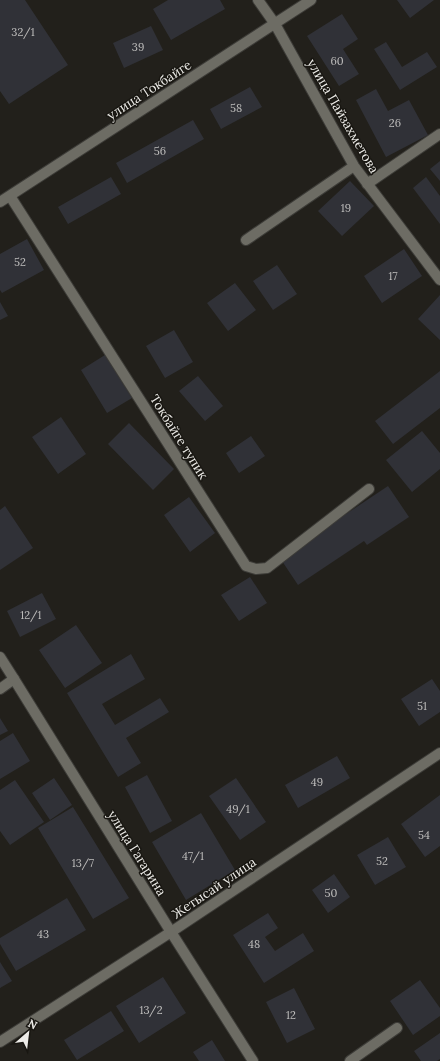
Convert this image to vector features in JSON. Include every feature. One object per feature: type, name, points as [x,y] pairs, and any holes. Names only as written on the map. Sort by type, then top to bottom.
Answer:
[{"type":"street","name":"улица Пайзахметова","points":[[258,0],[275,24],[354,166],[440,280]]},
{"type":"street","name":"улица Токбайге","points":[[0,202],[311,0]]},
{"type":"street","points":[[367,184],[440,134]]},
{"type":"street","points":[[246,240],[354,166]]},
{"type":"street","name":"Токбайге тупик","points":[[10,196],[246,566],[267,568],[369,489]]},
{"type":"street","name":"улица Гагарина","points":[[0,658],[253,1061]]},
{"type":"street","points":[[0,689],[14,679]]},
{"type":"street","name":"Жетысай улица","points":[[0,1042],[171,932],[440,752]]},
{"type":"street","points":[[350,1061],[396,1028]]},
{"type":"building","points":[[0,0],[25,0],[68,65],[9,104],[0,91]]},
{"type":"building","points":[[168,0],[220,0],[225,9],[171,40],[153,9]]},
{"type":"building","points":[[397,0],[434,0],[410,18]]},
{"type":"building","points":[[342,14],[358,39],[343,49],[359,74],[339,86],[307,36]]},
{"type":"building","points":[[151,26],[163,50],[124,68],[113,43]]},
{"type":"building","points":[[386,42],[402,67],[427,52],[437,67],[400,90],[374,49]]},
{"type":"building","points":[[250,87],[262,107],[221,129],[210,109]]},
{"type":"building","points":[[376,89],[388,111],[409,100],[428,135],[386,157],[356,100]]},
{"type":"building","points":[[193,120],[204,139],[127,183],[116,163]]},
{"type":"building","points":[[440,161],[440,181],[430,169]]},
{"type":"building","points":[[111,177],[121,194],[68,224],[58,207]]},
{"type":"building","points":[[426,177],[440,196],[440,224],[413,188]]},
{"type":"building","points":[[350,181],[374,206],[342,236],[318,211]]},
{"type":"building","points":[[27,239],[44,270],[2,293],[0,290],[0,254]]},
{"type":"building","points":[[404,249],[422,276],[382,303],[364,276]]},
{"type":"building","points":[[277,265],[297,294],[273,310],[253,281]]},
{"type":"building","points":[[235,283],[256,310],[228,331],[207,303]]},
{"type":"building","points":[[440,295],[440,340],[418,319]]},
{"type":"building","points":[[0,302],[8,316],[0,320]]},
{"type":"building","points":[[174,330],[193,362],[165,378],[146,346]]},
{"type":"building","points":[[105,355],[132,398],[107,413],[81,370]]},
{"type":"building","points":[[440,371],[440,408],[393,444],[375,421]]},
{"type":"building","points":[[198,376],[223,406],[205,421],[179,391]]},
{"type":"building","points":[[61,417],[86,454],[58,474],[32,437]]},
{"type":"building","points":[[129,423],[174,469],[153,490],[108,444]]},
{"type":"building","points":[[422,431],[440,453],[440,469],[412,492],[386,460]]},
{"type":"building","points":[[251,436],[265,456],[239,473],[226,453]]},
{"type":"building","points":[[388,486],[409,517],[367,545],[364,541],[298,585],[280,558]]},
{"type":"building","points":[[189,497],[215,533],[190,552],[164,515]]},
{"type":"building","points":[[5,506],[33,548],[0,570],[0,510]]},
{"type":"building","points":[[250,577],[267,603],[239,621],[221,595]]},
{"type":"building","points":[[42,593],[56,619],[20,637],[7,611]]},
{"type":"building","points":[[76,625],[102,663],[65,688],[39,650]]},
{"type":"building","points":[[131,654],[145,679],[102,704],[115,725],[160,698],[169,712],[126,738],[141,763],[118,777],[67,693]]},
{"type":"building","points":[[432,679],[440,691],[440,712],[419,726],[401,699]]},
{"type":"building","points":[[0,718],[8,731],[0,735]]},
{"type":"building","points":[[13,733],[30,761],[0,779],[0,741]]},
{"type":"building","points":[[337,756],[350,778],[298,808],[285,785]]},
{"type":"building","points":[[147,775],[172,821],[150,833],[125,787]]},
{"type":"building","points":[[54,778],[72,805],[50,820],[32,793]]},
{"type":"building","points":[[236,778],[266,822],[240,840],[209,796]]},
{"type":"building","points":[[15,780],[44,822],[10,845],[0,831],[0,790]]},
{"type":"building","points":[[440,795],[440,846],[425,857],[401,824]]},
{"type":"building","points":[[73,807],[129,898],[93,919],[38,828]]},
{"type":"building","points":[[201,813],[235,870],[186,900],[152,842]]},
{"type":"building","points":[[388,837],[406,867],[375,885],[357,855]]},
{"type":"building","points":[[334,874],[350,897],[328,913],[312,890]]},
{"type":"building","points":[[67,898],[86,930],[16,971],[0,944],[0,938]]},
{"type":"building","points":[[268,913],[278,928],[265,937],[275,951],[303,933],[314,951],[264,983],[233,935]]},
{"type":"building","points":[[0,962],[12,981],[0,988]]},
{"type":"building","points":[[163,977],[186,1013],[139,1043],[116,1006]]},
{"type":"building","points":[[420,980],[440,1008],[440,1016],[413,1035],[390,1001]]},
{"type":"building","points":[[294,988],[315,1029],[287,1043],[266,1002]]},
{"type":"building","points":[[111,1011],[124,1031],[77,1060],[64,1040]]},
{"type":"building","points":[[440,1033],[440,1059],[437,1061],[421,1061],[414,1051]]},
{"type":"building","points":[[212,1040],[225,1061],[199,1061],[193,1052]]}]
